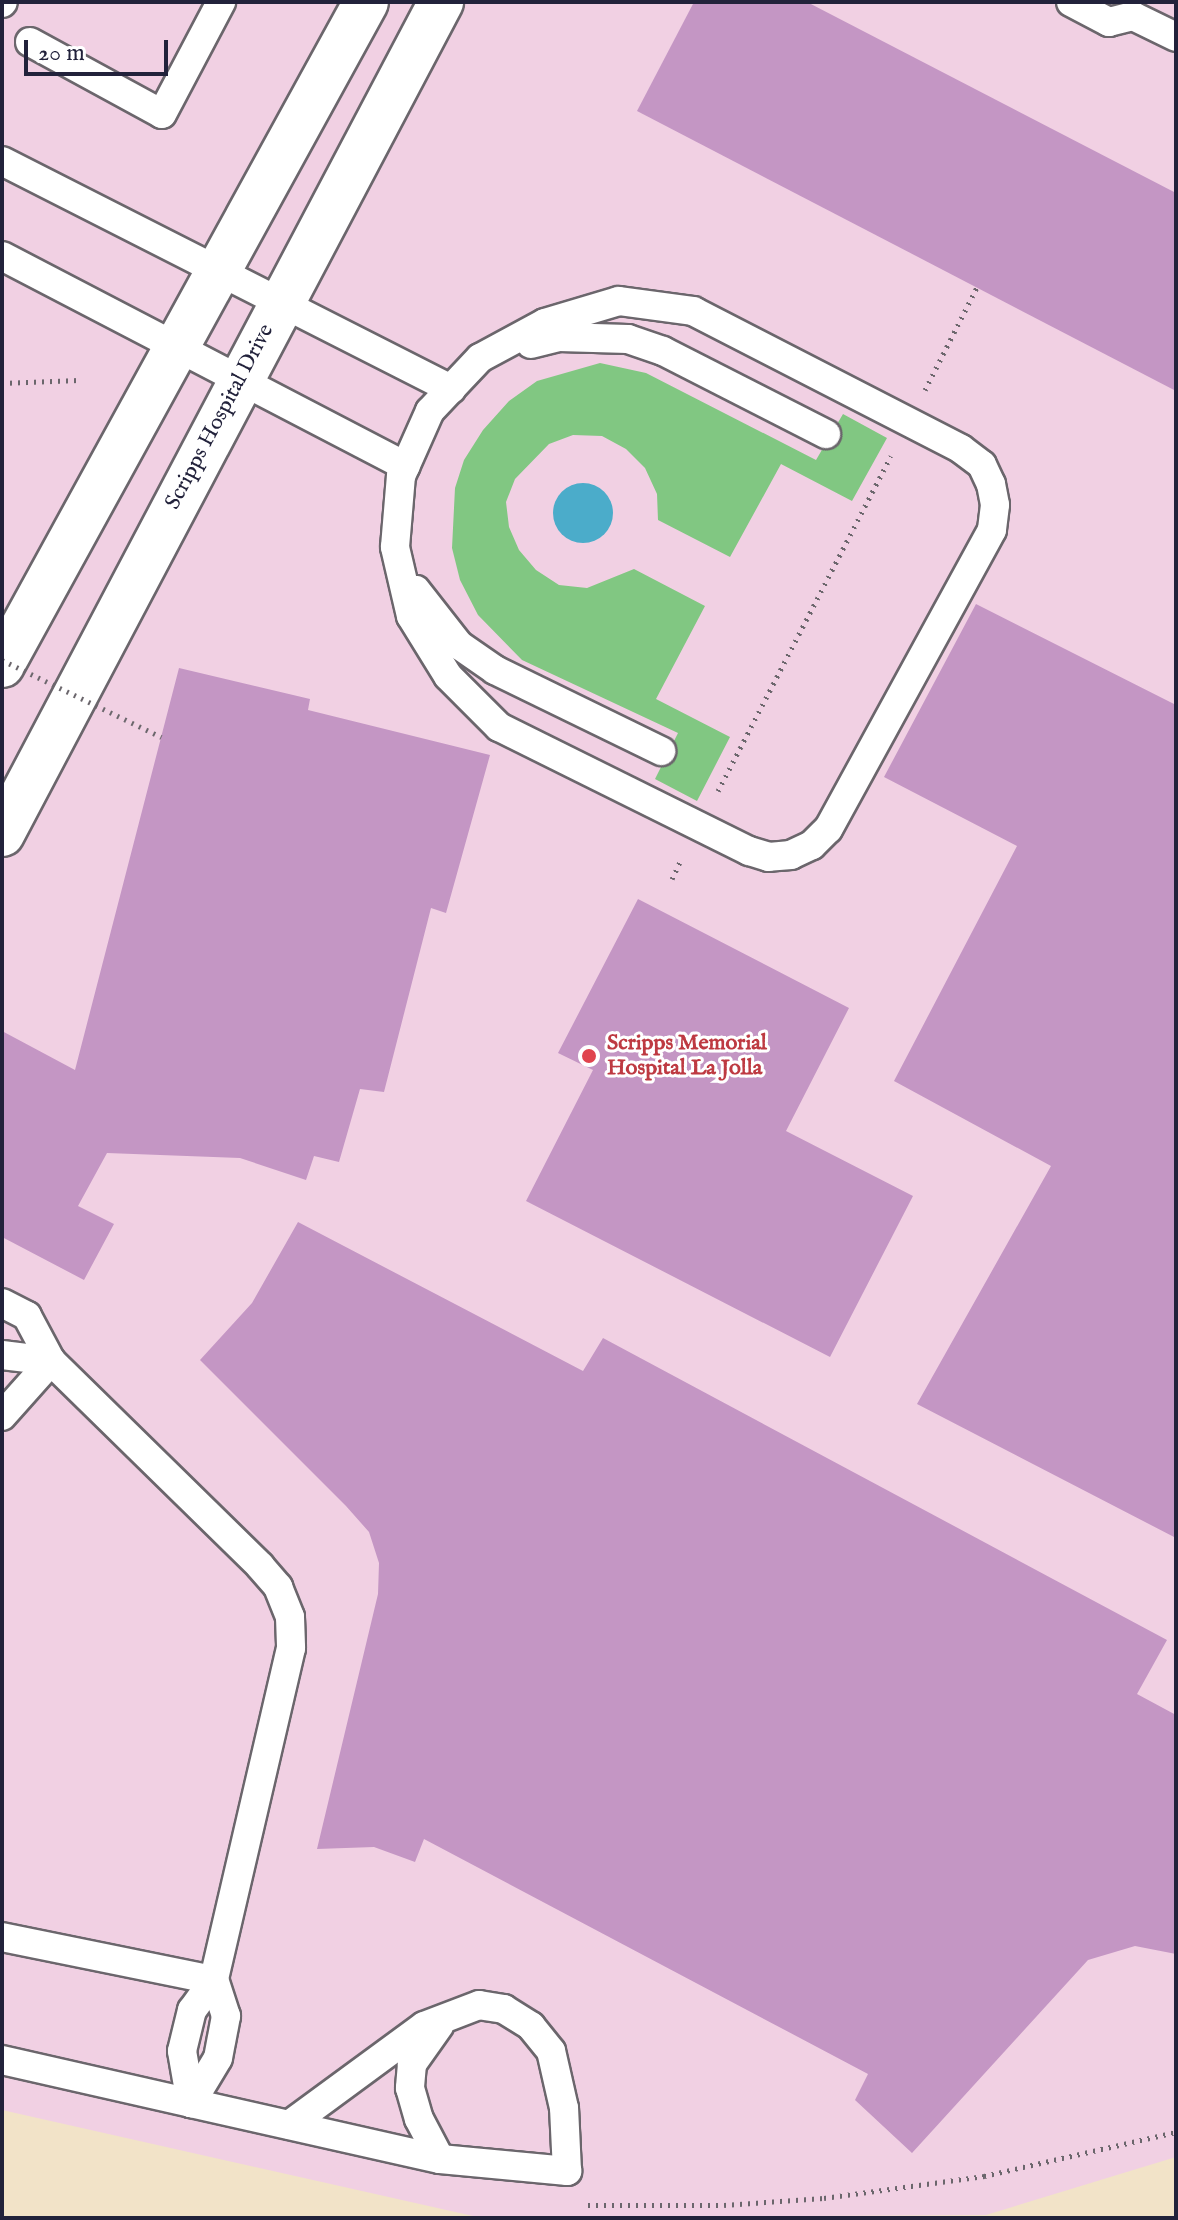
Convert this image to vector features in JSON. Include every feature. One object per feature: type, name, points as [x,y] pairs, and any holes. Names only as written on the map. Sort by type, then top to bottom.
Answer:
[{"type":"street","points":[[2,662],[366,2]]},
{"type":"street","name":"Scripps Hospital Drive","points":[[2,834],[441,2]]},
{"type":"lane","points":[[1071,2],[1109,22],[1131,9],[1176,37]]},
{"type":"lane","points":[[30,42],[162,114],[212,5]]},
{"type":"lane","points":[[2,161],[451,389]]},
{"type":"lane","points":[[2,256],[406,466]]},
{"type":"lane","points":[[619,301],[693,311],[909,421],[982,465],[995,505],[992,530],[828,829],[812,845],[769,857],[499,727],[448,676],[411,616],[395,547],[406,466],[430,411],[480,358],[545,323],[619,301]]},
{"type":"lane","points":[[480,358],[559,337],[628,339],[676,357],[826,434]]},
{"type":"lane","points":[[395,547],[424,606],[459,645],[495,670],[661,751]]},
{"type":"lane","points":[[2,1303],[27,1316],[51,1361],[260,1566],[278,1587],[290,1617],[291,1648],[214,1980],[192,2010],[182,2051],[191,2103]]},
{"type":"lane","points":[[2,1355],[51,1361]]},
{"type":"lane","points":[[2,1416],[51,1361]]},
{"type":"lane","points":[[2,1937],[214,1980]]},
{"type":"lane","points":[[2,2060],[191,2103],[440,2159],[567,2171],[564,2108],[551,2051],[531,2026],[504,2009],[479,2005],[453,2012],[424,2026],[289,2125]]},
{"type":"lane","points":[[440,2159],[419,2119],[410,2088],[412,2064],[453,2012]]},
{"type":"path","points":[[672,879],[977,287]]},
{"type":"path","points":[[2,383],[79,380]]},
{"type":"path","points":[[2,662],[161,737]]},
{"type":"path","points":[[574,2205],[724,2205],[824,2198],[984,2176],[1176,2132]]},
{"type":"shaded area","name":"Scripps Memorial Hospital La Jolla","points":[[2,2],[1176,2],[1176,2157],[986,2215],[482,2218],[2,2110]]},
{"type":"green space","points":[[600,363],[646,373],[816,460],[843,414],[887,438],[852,501],[781,464],[730,557],[658,520],[657,494],[645,468],[626,449],[602,436],[573,435],[549,444],[515,479],[506,502],[509,527],[519,550],[536,570],[559,585],[587,588],[634,569],[705,606],[656,699],[730,737],[697,801],[655,779],[678,733],[522,660],[478,615],[460,580],[452,548],[455,488],[464,460],[483,430],[509,401],[537,381]]},
{"type":"water","points":[[583,483],[595,485],[604,492],[611,501],[611,525],[604,534],[595,541],[583,543],[571,541],[562,534],[555,525],[553,513],[555,501],[562,492],[571,485]]},
{"type":"building","points":[[694,2],[807,2],[1176,193],[1176,391],[637,111]]},
{"type":"building","points":[[976,604],[1176,705],[1176,1538],[917,1404],[1051,1166],[894,1081],[1017,846],[884,777]]},
{"type":"building","points":[[179,668],[310,699],[308,710],[490,755],[446,913],[431,908],[384,1092],[360,1089],[339,1162],[314,1156],[306,1180],[240,1158],[107,1153],[78,1206],[114,1224],[84,1280],[2,1237],[2,1031],[75,1070]]},
{"type":"building","points":[[638,899],[849,1008],[786,1131],[913,1196],[830,1357],[526,1201],[593,1070],[558,1053]]},
{"type":"building","points":[[298,1222],[583,1371],[603,1338],[1167,1640],[1137,1694],[1176,1715],[1176,1954],[1135,1946],[1088,1960],[912,2153],[855,2100],[868,2074],[424,1839],[415,1862],[374,1847],[317,1849],[378,1594],[379,1563],[369,1532],[200,1360],[252,1303]]},
{"type":"place","name":"Scripps Memorial Hospital La Jolla","points":[[589,1056]]}]
